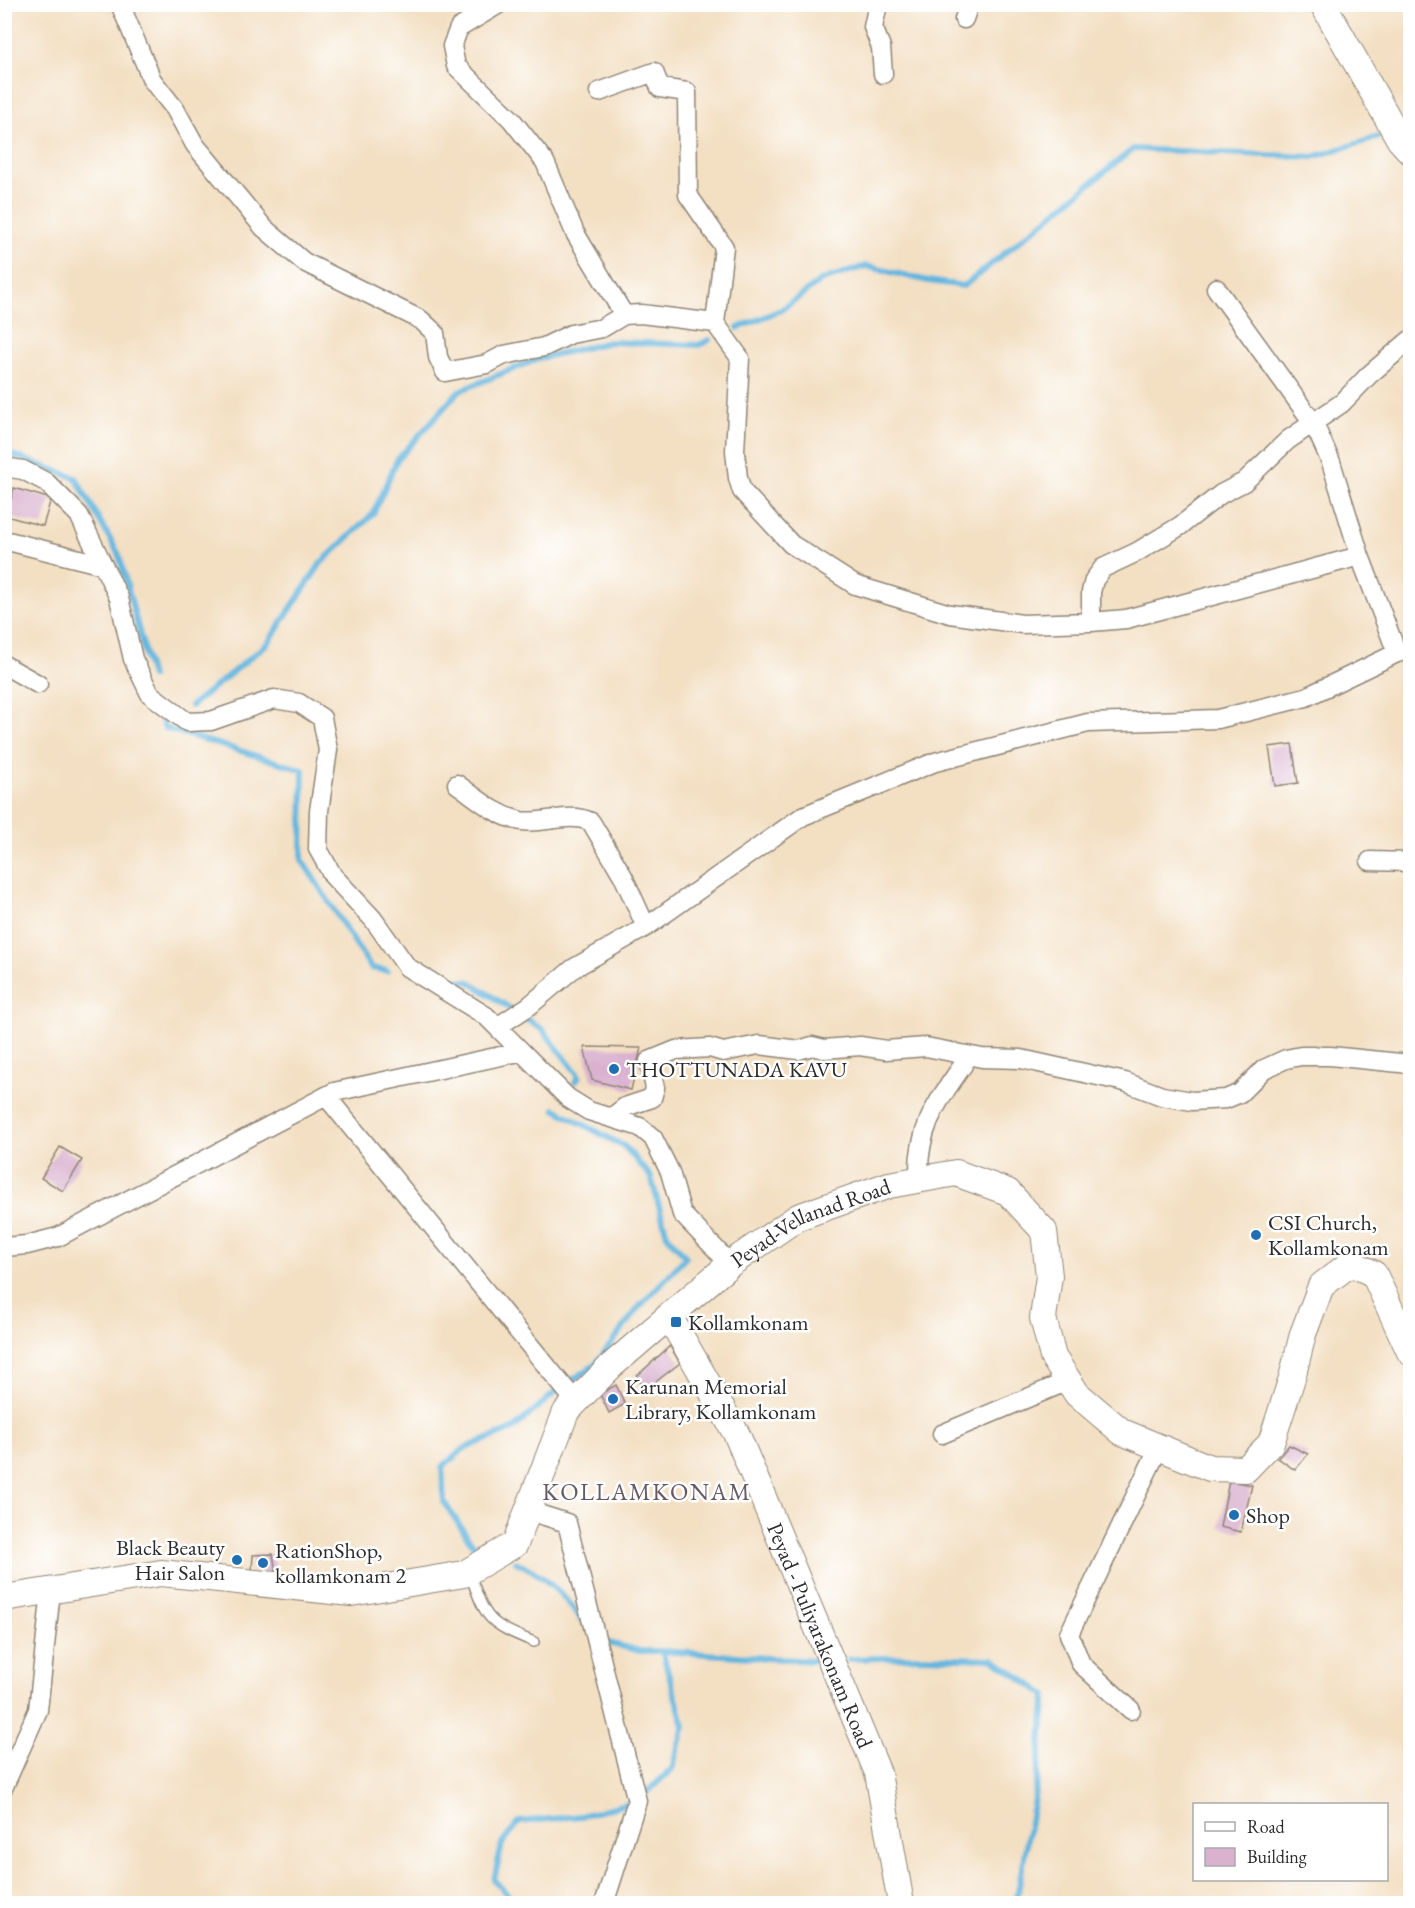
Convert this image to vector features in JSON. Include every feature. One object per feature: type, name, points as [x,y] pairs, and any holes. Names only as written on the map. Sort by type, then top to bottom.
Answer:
[{"type":"main road","points":[[1323,4],[1400,140],[1410,151]]},
{"type":"main road","name":"Peyad-Vellanad Road","points":[[4,1598],[161,1573],[351,1593],[415,1584],[469,1571],[515,1544],[573,1399],[730,1264],[798,1217],[889,1185],[956,1173],[1008,1192],[1044,1231],[1049,1276],[1043,1318],[1053,1357],[1077,1394],[1122,1432],[1159,1448],[1210,1468],[1246,1469],[1271,1443],[1293,1378],[1303,1334],[1321,1286],[1351,1263],[1374,1274],[1410,1352]]},
{"type":"main road","name":"Peyad - Puliyarakonam Road","points":[[669,1316],[737,1435],[878,1773],[901,1904]]},
{"type":"street","points":[[120,4],[153,80],[175,109],[195,145],[264,228],[304,262],[421,320],[435,333],[438,357],[445,372],[488,364],[504,355],[544,347],[572,334],[602,328],[624,315],[641,314],[715,323]]},
{"type":"street","points":[[499,4],[459,28],[452,45],[456,66],[511,119],[545,162],[575,233],[624,315]]},
{"type":"street","points":[[878,4],[873,27],[881,47],[883,74]]},
{"type":"street","points":[[599,92],[654,72],[660,88],[687,92],[688,195],[724,247],[715,323],[740,357],[735,451],[742,491],[791,544],[855,585],[930,608],[1022,624],[1091,622],[1126,619],[1360,556]]},
{"type":"street","points":[[502,1024],[529,1006],[574,968],[646,927],[803,816],[935,762],[1088,723],[1218,719],[1305,697],[1404,651],[1360,556],[1331,462],[1314,424],[1216,288]]},
{"type":"street","points":[[1091,622],[1091,592],[1094,580],[1103,568],[1137,552],[1180,526],[1211,501],[1244,483],[1288,440],[1342,403],[1369,375],[1410,340]]},
{"type":"street","points":[[4,467],[23,470],[46,482],[80,515],[119,598],[133,659],[150,694],[187,722],[211,721],[274,699],[298,703],[322,718],[328,750],[319,811],[318,849],[333,876],[373,919],[407,968],[502,1024],[519,1052],[568,1098],[589,1111],[640,1127],[653,1138],[670,1172],[682,1214],[730,1264]]},
{"type":"street","points":[[4,540],[103,565]]},
{"type":"street","points":[[4,665],[38,684]]},
{"type":"street","points":[[457,784],[501,815],[524,821],[581,817],[591,822],[623,876],[646,927]]},
{"type":"street","points":[[1370,861],[1410,862]]},
{"type":"street","points":[[611,1118],[625,1107],[652,1098],[655,1088],[649,1061],[676,1050],[710,1048],[723,1052],[759,1045],[799,1050],[812,1046],[824,1049],[860,1046],[886,1050],[926,1047],[982,1058],[1021,1059],[1125,1082],[1162,1096],[1192,1101],[1226,1099],[1240,1093],[1264,1069],[1286,1059],[1301,1056],[1329,1056],[1410,1064]]},
{"type":"street","points":[[4,1246],[27,1245],[58,1237],[334,1092],[519,1052]]},
{"type":"street","points":[[919,1180],[918,1153],[922,1135],[935,1105],[963,1065]]},
{"type":"street","points":[[326,1096],[573,1399]]},
{"type":"street","points":[[942,1434],[1068,1381]]},
{"type":"street","points":[[1131,1710],[1081,1664],[1069,1634],[1159,1448]]},
{"type":"street","points":[[529,1511],[567,1523],[637,1801],[604,1904]]},
{"type":"street","points":[[4,1786],[38,1710],[51,1591]]},
{"type":"lane","points":[[469,1571],[484,1614],[501,1629],[534,1642]]},
{"type":"building","points":[[14,488],[51,499],[43,526],[6,516]]},
{"type":"building","points":[[1292,744],[1298,783],[1275,786],[1269,747]]},
{"type":"building","name":"THOTTUNADA KAVU","points":[[584,1047],[641,1048],[631,1090],[592,1080]]},
{"type":"building","points":[[60,1147],[82,1160],[63,1191],[41,1178]]},
{"type":"building","points":[[670,1346],[680,1363],[645,1390],[637,1376]]},
{"type":"building","name":"Karunan Memorial Library, Kollamkonam","points":[[616,1385],[625,1404],[609,1413],[600,1394]]},
{"type":"building","points":[[1289,1445],[1308,1454],[1295,1470],[1278,1458]]},
{"type":"building","name":"Shop","points":[[1229,1481],[1252,1485],[1241,1532],[1220,1527]]},
{"type":"building","name":"RationShop, kollamkonam 2","points":[[273,1554],[276,1573],[252,1571],[253,1555]]},
{"type":"waterway","points":[[738,328],[781,310],[822,280],[866,266],[928,281],[964,286],[1133,149],[1313,157],[1379,137]]},
{"type":"waterway","points":[[191,706],[268,643],[321,563],[373,514],[397,460],[459,391],[540,358],[610,342],[699,345],[709,340]]},
{"type":"waterway","points":[[4,452],[76,478],[119,555],[151,677]]},
{"type":"waterway","points":[[162,720],[165,728],[303,770],[302,860],[371,968],[387,971]]},
{"type":"waterway","points":[[451,980],[470,982],[543,1030],[579,1076],[575,1082]]},
{"type":"waterway","points":[[479,1547],[472,1544],[444,1502],[442,1467],[465,1448],[513,1429],[559,1389],[595,1365],[640,1306],[686,1257],[667,1235],[651,1177],[625,1147],[555,1109]]},
{"type":"waterway","points":[[516,1562],[537,1573],[555,1589],[586,1625]]},
{"type":"waterway","points":[[516,1904],[494,1880],[502,1844],[519,1822],[581,1816],[637,1801],[672,1769],[684,1726],[662,1651],[640,1651],[601,1641]]},
{"type":"waterway","points":[[662,1651],[813,1661]]},
{"type":"waterway","points":[[849,1659],[917,1657],[993,1659],[1046,1695],[1037,1780],[1016,1904]]},
{"type":"place","name":"THOTTUNADA KAVU","points":[[614,1069]]},
{"type":"place","name":"CSI Church, Kollamkonam","points":[[1256,1235]]},
{"type":"place","name":"Kollamkonam","points":[[676,1322]]},
{"type":"place","name":"Karunan Memorial Library, Kollamkonam","points":[[613,1399]]},
{"type":"place","name":"Shop","points":[[1234,1515]]},
{"type":"place","name":"Black Beauty Hair Salon","points":[[237,1560]]},
{"type":"place","name":"RationShop, kollamkonam 2","points":[[263,1563]]},
{"type":"district","name":"KOLLAMKONAM","points":[[647,1491]]}]
